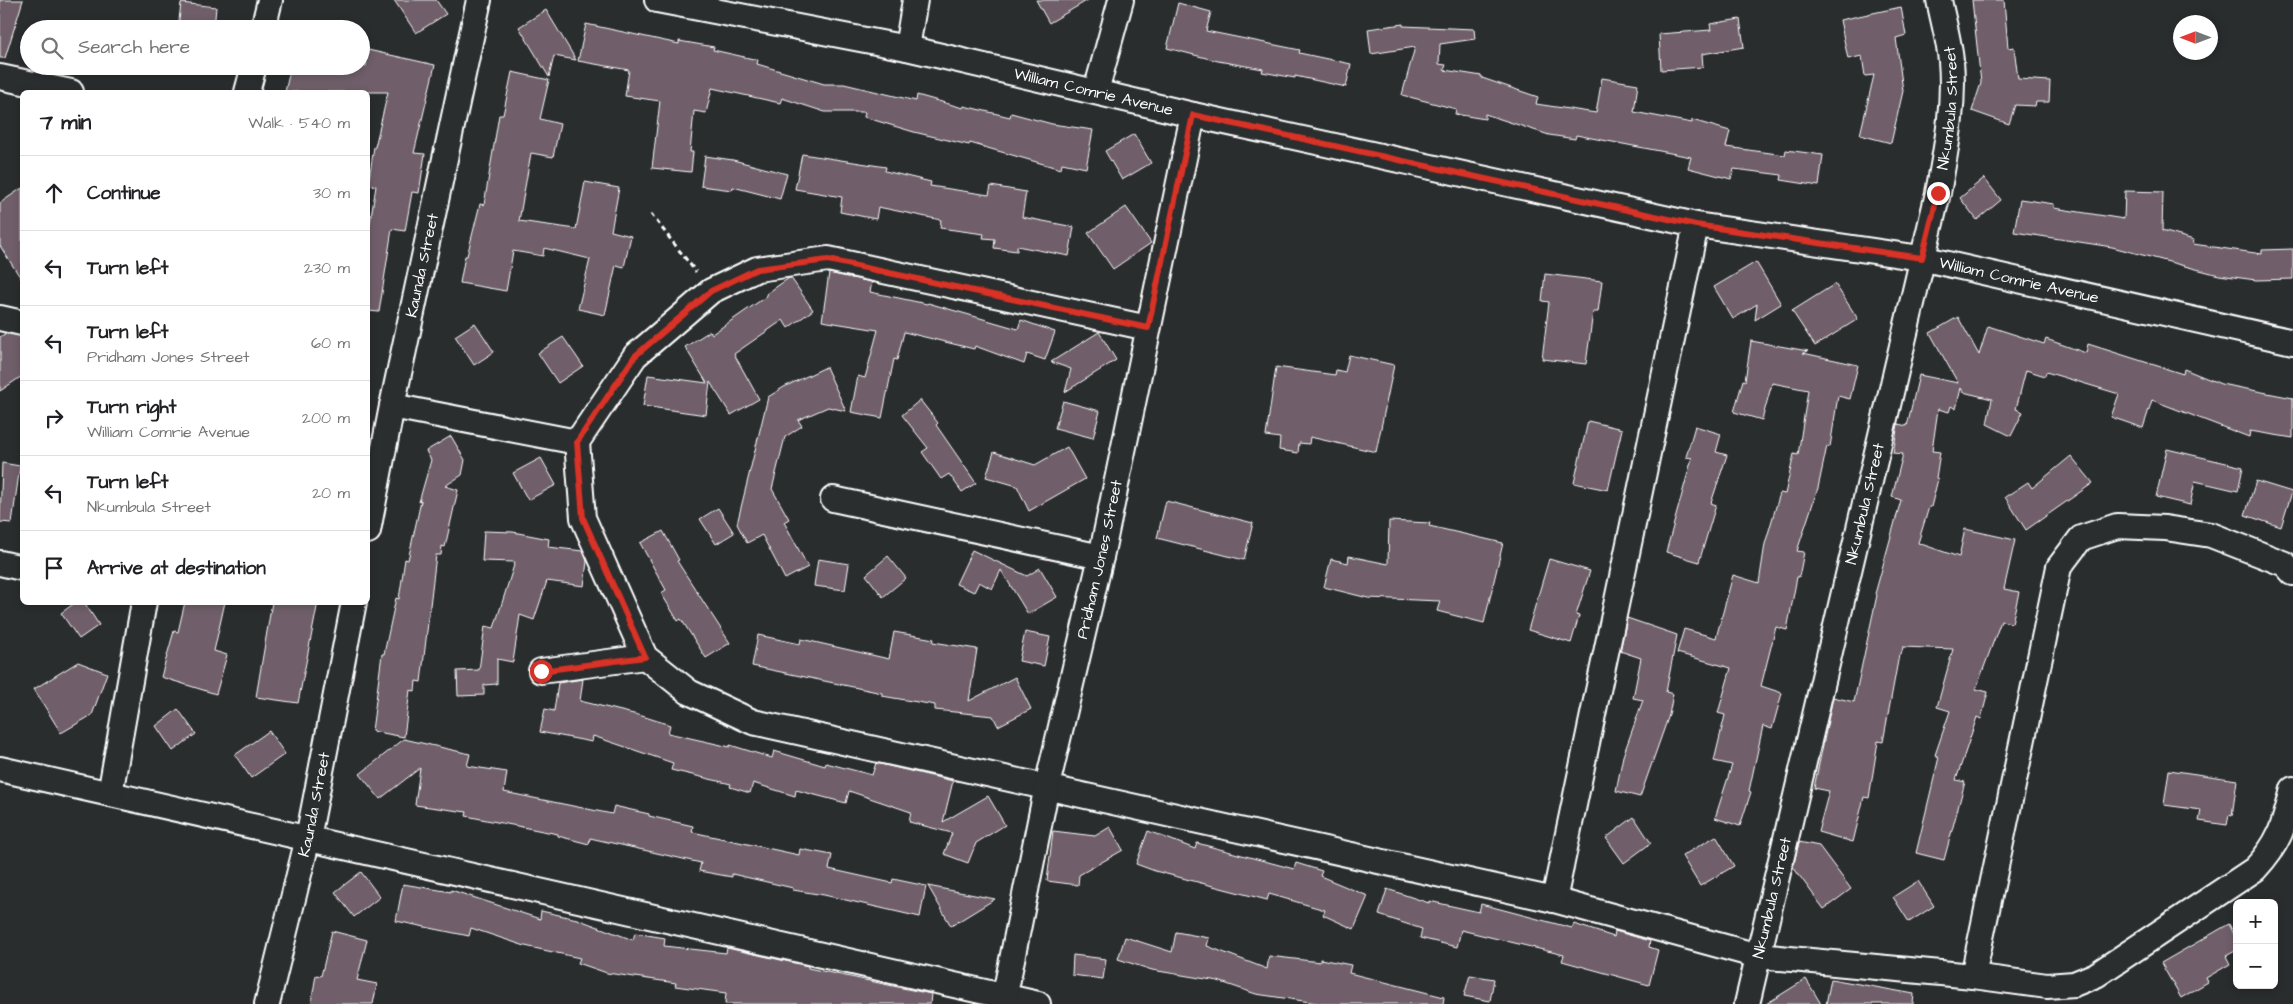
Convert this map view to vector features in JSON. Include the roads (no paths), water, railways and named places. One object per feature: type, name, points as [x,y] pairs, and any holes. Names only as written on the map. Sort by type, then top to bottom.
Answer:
[{"type":"street","points":[[265,20],[270,0]]},
{"type":"street","name":"Kaunda Street","points":[[370,521],[392,406],[479,0]]},
{"type":"street","name":"William Comrie Avenue","points":[[657,0],[711,6],[908,48],[1193,115],[1696,225],[1922,258],[2293,342]]},
{"type":"street","points":[[908,48],[915,0]]},
{"type":"street","points":[[1096,91],[1120,0]]},
{"type":"street","name":"Nkumbula Street","points":[[1747,1004],[1938,193],[1950,127],[1952,94],[1951,60],[1939,0]]},
{"type":"street","points":[[248,90],[252,75]]},
{"type":"street","points":[[0,77],[62,90]]},
{"type":"street","name":"Pridham Jones Street","points":[[1004,1001],[1047,786],[1101,557],[1193,115]]},
{"type":"street","points":[[1554,900],[1696,225]]},
{"type":"street","points":[[1148,328],[828,260],[757,269],[711,291],[635,356],[577,442],[583,518],[645,657],[689,692],[753,722],[1554,900],[1758,956],[1973,976],[2047,986],[2074,984],[2096,974],[2255,869],[2271,852],[2283,828],[2293,788]]},
{"type":"street","points":[[0,318],[20,323]]},
{"type":"street","points":[[392,406],[577,442]]},
{"type":"street","points":[[833,500],[1101,557]]},
{"type":"street","points":[[1973,976],[2059,567],[2081,538],[2117,526],[2165,528],[2211,535],[2285,564],[2293,573]]},
{"type":"street","points":[[0,563],[20,568]]},
{"type":"street","points":[[110,794],[143,605]]},
{"type":"street","name":"Kaunda Street","points":[[267,1004],[308,838],[353,605]]},
{"type":"street","points":[[541,671],[645,657]]},
{"type":"street","points":[[0,770],[308,838],[1004,1001],[1038,1004]]}]
